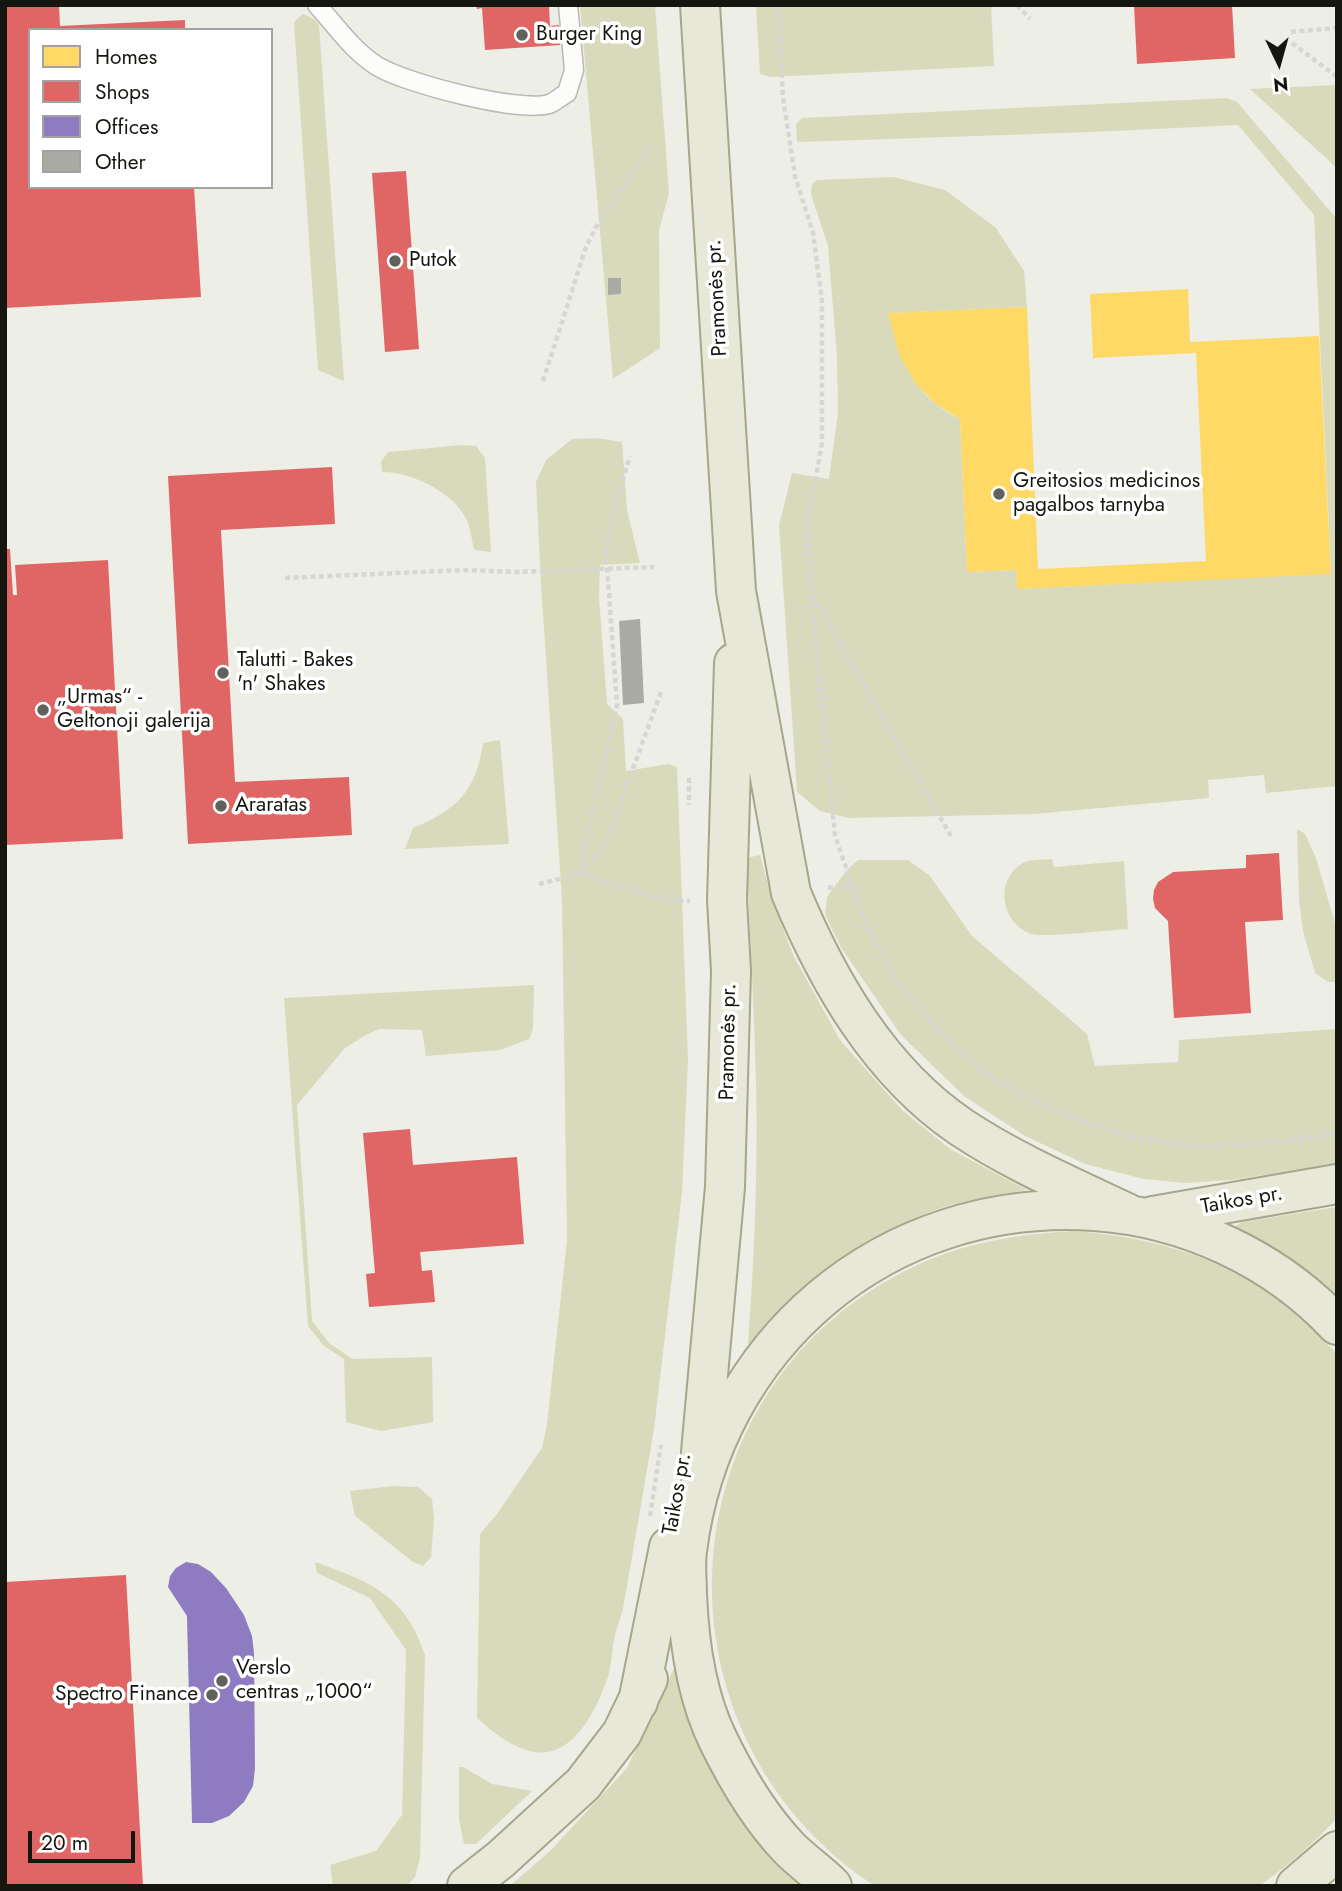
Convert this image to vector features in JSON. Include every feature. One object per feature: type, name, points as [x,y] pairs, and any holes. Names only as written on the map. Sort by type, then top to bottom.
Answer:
[{"type":"main road","name":"Pramonės pr.","points":[[698,1492],[725,1187],[731,971],[727,900],[736,591],[700,5]]},
{"type":"main road","name":"Pramonės pr.","points":[[736,591],[791,893],[808,933],[842,995],[869,1035],[909,1083],[961,1127],[1037,1170],[1138,1215]]},
{"type":"main road","name":"Taikos pr.","points":[[1138,1215],[1337,1184]]},
{"type":"main road","points":[[832,1886],[790,1848],[748,1796],[717,1737],[696,1674],[690,1640],[687,1553],[698,1492],[722,1426],[757,1366],[803,1313],[858,1270],[920,1237],[988,1217],[1057,1209],[1138,1215],[1209,1237],[1266,1266],[1318,1305],[1337,1325]]},
{"type":"main road","name":"Taikos pr.","points":[[638,1702],[660,1598],[716,1284]]},
{"type":"main road","name":"Taikos pr.","points":[[467,1886],[501,1859],[583,1784],[622,1733],[666,1636],[687,1553]]},
{"type":"main road","points":[[1296,1886],[1337,1851]]},
{"type":"lane","points":[[317,5],[361,55],[403,80],[430,88],[516,104],[548,104],[567,93],[574,70],[568,5]]},
{"type":"path","points":[[1017,5],[1030,19]]},
{"type":"path","points":[[779,6],[785,110],[795,176],[813,233],[822,301],[822,443],[808,521],[811,593],[835,836],[866,924],[899,986],[951,1043],[997,1080],[1056,1112],[1132,1137],[1198,1147],[1286,1141],[1336,1133],[1337,1139]]},
{"type":"path","points":[[1291,32],[1337,28]]},
{"type":"path","points":[[1292,43],[1337,77]]},
{"type":"path","points":[[543,382],[586,247],[596,227],[651,145]]},
{"type":"path","points":[[579,874],[617,705],[606,551],[616,502],[630,456]]},
{"type":"path","points":[[285,578],[464,570],[607,570],[654,567]]},
{"type":"path","points":[[811,593],[951,836]]},
{"type":"path","points":[[579,874],[604,848],[661,692]]},
{"type":"path","points":[[689,778],[690,805]]},
{"type":"path","points":[[539,884],[579,874],[665,900],[683,900]]},
{"type":"path","points":[[650,1518],[662,1436]]},
{"type":"green space","points":[[580,5],[655,5],[669,193],[659,230],[660,348],[613,379]]},
{"type":"green space","points":[[756,5],[991,5],[994,66],[771,77],[760,74]]},
{"type":"green space","points":[[303,14],[314,19],[319,25],[344,381],[318,370],[294,22]]},
{"type":"green space","points":[[1337,85],[1337,168],[1250,89]]},
{"type":"green space","points":[[1227,98],[1237,102],[1337,219],[1337,786],[1266,793],[1264,775],[1208,780],[1209,798],[1034,814],[849,818],[820,811],[797,792],[779,526],[792,473],[829,479],[838,413],[837,356],[828,246],[811,194],[812,184],[817,180],[894,177],[945,190],[996,228],[1024,271],[1027,307],[889,313],[898,346],[911,375],[931,400],[960,419],[967,572],[1016,570],[1018,589],[1331,573],[1314,215],[1238,125],[801,142],[797,141],[796,124],[802,118]]},
{"type":"green space","points":[[597,438],[622,442],[627,510],[640,563],[600,565],[599,597],[607,704],[623,719],[626,771],[668,764],[677,767],[688,1060],[682,1192],[654,1429],[623,1609],[615,1635],[608,1677],[589,1719],[569,1742],[556,1750],[542,1753],[512,1744],[477,1718],[480,1534],[542,1448],[547,1424],[567,1240],[562,900],[536,482],[546,460],[572,439]]},
{"type":"green space","points":[[476,446],[485,458],[491,552],[474,550],[463,512],[444,494],[406,475],[382,472],[381,462],[388,452]]},
{"type":"green space","points":[[500,740],[509,844],[405,849],[413,828],[442,814],[462,797],[475,774],[483,743]]},
{"type":"green space","points":[[1297,829],[1305,834],[1316,858],[1337,930],[1337,982],[1328,982],[1315,973],[1303,931],[1299,900]]},
{"type":"green space","points":[[760,855],[773,903],[794,957],[840,1040],[902,1110],[950,1149],[1027,1190],[938,1209],[885,1234],[812,1284],[748,1345],[757,1124],[747,858]]},
{"type":"green space","points":[[1052,859],[1054,867],[1124,861],[1128,929],[1038,935],[1021,928],[1007,910],[1005,888],[1008,878],[1025,862]]},
{"type":"green space","points":[[858,860],[908,860],[930,876],[972,936],[1087,1034],[1095,1066],[1178,1062],[1179,1040],[1337,1029],[1337,1164],[1231,1180],[1185,1183],[1144,1179],[1085,1164],[1025,1136],[964,1096],[901,1035],[842,949],[825,915],[827,897],[846,871]]},
{"type":"green space","points":[[534,985],[533,1029],[529,1039],[500,1050],[426,1056],[422,1030],[379,1029],[345,1048],[297,1105],[312,1321],[330,1344],[353,1359],[432,1357],[433,1422],[381,1431],[346,1422],[344,1359],[324,1346],[308,1326],[284,998]]},
{"type":"green space","points":[[1337,1207],[1337,1294],[1269,1245],[1234,1227],[1242,1222]]},
{"type":"green space","points":[[1076,1231],[1153,1243],[1219,1266],[1250,1282],[1279,1302],[1337,1354],[1337,1818],[1300,1854],[1259,1886],[875,1886],[800,1822],[749,1744],[719,1658],[712,1568],[728,1479],[766,1397],[825,1326],[907,1270],[947,1253],[1010,1238]]},
{"type":"green space","points":[[393,1486],[418,1487],[432,1499],[434,1519],[431,1557],[423,1566],[413,1562],[355,1516],[350,1491]]},
{"type":"green space","points":[[315,1562],[353,1576],[383,1593],[407,1618],[425,1655],[420,1858],[415,1877],[407,1886],[333,1886],[330,1865],[376,1851],[402,1815],[406,1650],[370,1598],[317,1573]]},
{"type":"green space","points":[[677,1662],[716,1776],[760,1845],[806,1886],[510,1886],[550,1851],[627,1768]]},
{"type":"green space","points":[[459,1767],[492,1784],[532,1791],[476,1844],[464,1844],[459,1819]]},
{"type":"building: Homes","points":[[1188,289],[1190,342],[1319,336],[1331,574],[1017,589],[1016,570],[967,572],[960,419],[936,404],[916,384],[900,357],[888,313],[1027,307],[1038,569],[1206,561],[1196,353],[1093,358],[1090,294]]},
{"type":"building: Shops","points":[[5,5],[59,5],[60,26],[185,20],[185,28],[28,28],[28,189],[194,189],[201,297],[5,308]]},
{"type":"building: Shops","name":"Burger King","points":[[476,5],[549,5],[550,26],[559,25],[560,45],[485,50],[482,8],[477,9]]},
{"type":"building: Shops","points":[[1134,5],[1232,5],[1235,58],[1137,64]]},
{"type":"building: Shops","name":"Putok","points":[[406,171],[419,349],[385,352],[372,173]]},
{"type":"building: Shops","points":[[332,467],[335,524],[221,530],[235,782],[349,777],[352,835],[188,844],[168,476]]},
{"type":"building: Shops","points":[[5,549],[10,549],[13,595],[17,595],[15,565],[108,560],[123,839],[5,845]]},
{"type":"building: Shops","points":[[1279,853],[1283,920],[1245,922],[1251,1013],[1174,1018],[1168,921],[1155,908],[1153,899],[1158,882],[1173,872],[1246,868],[1246,855]]},
{"type":"building: Shops","points":[[410,1129],[413,1165],[517,1157],[524,1244],[420,1252],[422,1271],[432,1270],[435,1302],[369,1307],[366,1274],[375,1273],[363,1133]]},
{"type":"building: Shops","points":[[126,1575],[143,1886],[5,1886],[5,1582]]},
{"type":"building: Offices","name":"Verslo centras „1000“","points":[[186,1562],[198,1564],[211,1572],[226,1588],[244,1615],[252,1636],[254,1653],[253,1786],[244,1802],[229,1816],[212,1823],[192,1823],[187,1616],[168,1587],[170,1576]]},
{"type":"building: Other","points":[[608,278],[621,278],[621,294],[608,295]]},
{"type":"building: Other","points":[[640,619],[644,703],[623,705],[619,621]]},
{"type":"place","name":"Burger King","points":[[522,35]]},
{"type":"place","name":"Putok","points":[[395,261]]},
{"type":"place","name":"Greitosios medicinos pagalbos tarnyba","points":[[999,494]]},
{"type":"place","name":"Talutti - Bakes 'n' Shakes","points":[[223,673]]},
{"type":"place","name":"„Urmas“ - Geltonoji galerija","points":[[43,710]]},
{"type":"place","name":"Araratas","points":[[221,806]]},
{"type":"place","name":"Verslo centras „1000“","points":[[222,1681]]},
{"type":"place","name":"Spectro Finance","points":[[212,1695]]}]
